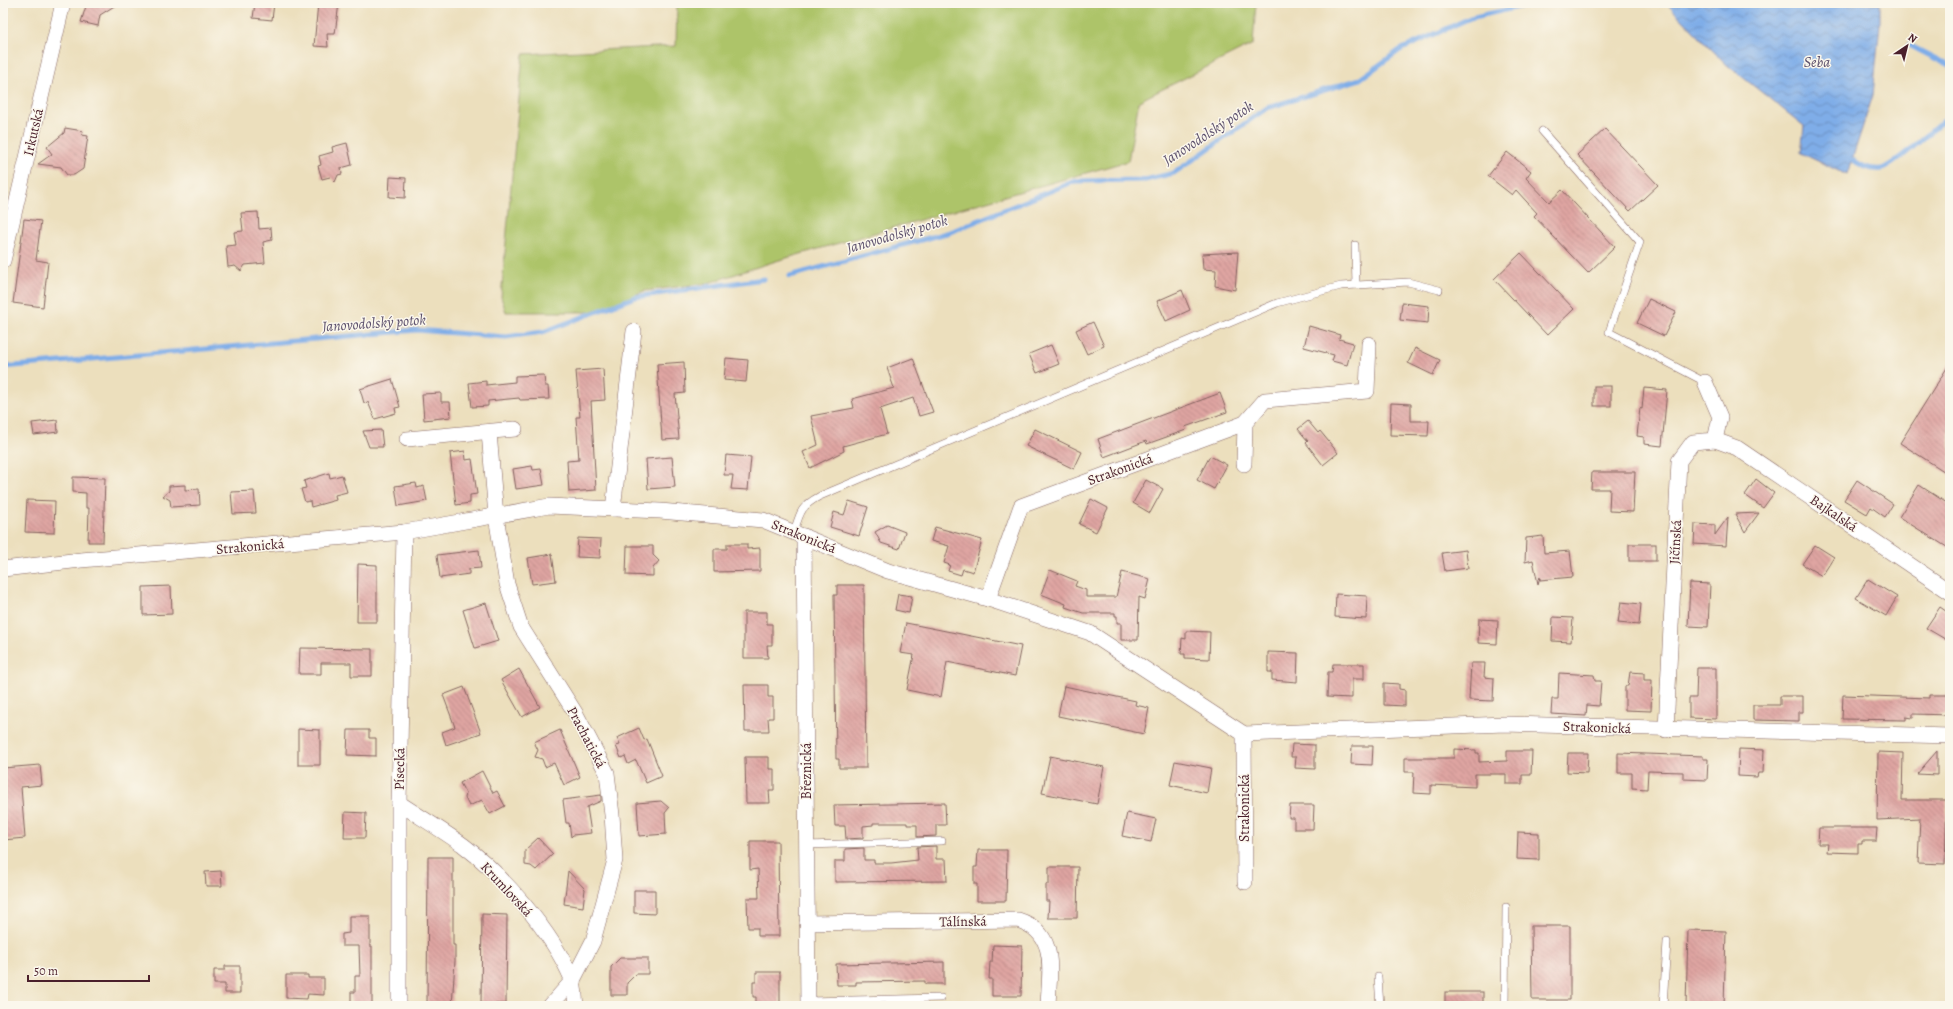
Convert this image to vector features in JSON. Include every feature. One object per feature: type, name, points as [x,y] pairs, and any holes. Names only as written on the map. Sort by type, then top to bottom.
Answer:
[{"type":"street","name":"Irkutská","points":[[3,261],[63,3]]},
{"type":"street","points":[[613,509],[634,331]]},
{"type":"street","name":"Strakonická","points":[[988,599],[1021,506],[1245,423],[1265,400],[1367,391],[1368,344]]},
{"type":"street","points":[[1705,382],[1720,416],[1715,440]]},
{"type":"street","points":[[1244,464],[1245,423]]},
{"type":"street","points":[[407,439],[515,430]]},
{"type":"street","points":[[489,432],[496,516]]},
{"type":"street","name":"Bajkalská","points":[[1715,440],[1737,448],[1950,592]]},
{"type":"street","name":"Jičínská","points":[[1666,730],[1679,461],[1693,442],[1715,440]]},
{"type":"street","name":"Strakonická","points":[[3,569],[404,532],[549,506],[763,520],[888,571],[988,599],[1090,633],[1244,734],[1505,724],[1666,730],[1950,736]]},
{"type":"street","name":"Prachatická","points":[[496,516],[507,584],[521,627],[576,714],[607,773],[615,860],[593,941],[572,980],[550,1006]]},
{"type":"street","name":"Písecká","points":[[399,1006],[399,803],[404,532]]},
{"type":"street","name":"Březnická","points":[[799,534],[808,1004]]},
{"type":"street","name":"Strakonická","points":[[1244,734],[1245,882]]},
{"type":"street","name":"Krumlovská","points":[[399,803],[463,845],[499,877],[532,914],[553,945],[572,980],[576,1006]]},
{"type":"street","name":"Tálínská","points":[[807,923],[1018,920],[1032,924],[1041,934],[1049,950],[1048,1006]]},
{"type":"lane","points":[[1542,131],[1640,242],[1609,332],[1705,382]]},
{"type":"lane","points":[[1355,245],[1356,285]]},
{"type":"lane","points":[[799,534],[801,510],[806,503],[820,496],[1277,304],[1341,286],[1408,282],[1439,290]]},
{"type":"lane","points":[[806,844],[942,841]]},
{"type":"lane","points":[[1505,1006],[1506,907]]},
{"type":"lane","points":[[1663,1006],[1667,942]]},
{"type":"lane","points":[[1378,977],[1380,1006]]},
{"type":"lane","points":[[808,1004],[941,998]]},
{"type":"green space","points":[[677,3],[1256,3],[1253,44],[1139,101],[1128,161],[776,261],[708,283],[644,291],[609,306],[589,312],[506,312],[501,297],[523,54],[676,46]]},
{"type":"water","name":"Seba","points":[[1666,3],[1880,3],[1880,24],[1873,95],[1847,175],[1801,153],[1804,126],[1726,64]]},
{"type":"building","points":[[87,3],[119,3],[100,15],[98,26],[81,22]]},
{"type":"building","points":[[255,3],[274,3],[272,20],[253,18]]},
{"type":"building","points":[[318,3],[339,3],[335,34],[327,34],[328,47],[314,46]]},
{"type":"building","points":[[65,128],[83,131],[82,135],[88,136],[83,169],[74,175],[67,175],[61,167],[38,164],[52,154],[47,147],[64,133]]},
{"type":"building","points":[[1605,129],[1658,185],[1630,211],[1577,155]]},
{"type":"building","points":[[347,143],[352,165],[341,168],[342,174],[338,175],[335,182],[330,177],[322,179],[318,166],[321,165],[319,156],[333,152],[332,147]]},
{"type":"building","points":[[1507,152],[1531,171],[1526,178],[1549,202],[1562,190],[1615,247],[1588,273],[1534,216],[1537,213],[1516,190],[1512,195],[1488,176]]},
{"type":"building","points":[[390,177],[406,178],[405,198],[389,197]]},
{"type":"building","points":[[258,212],[259,229],[271,228],[272,240],[263,242],[265,263],[245,265],[241,271],[235,266],[228,267],[226,246],[236,245],[234,232],[243,231],[241,213]]},
{"type":"building","points":[[24,219],[41,221],[36,260],[48,262],[43,307],[13,303]]},
{"type":"building","points":[[1238,252],[1235,290],[1215,286],[1216,270],[1203,269],[1202,254]]},
{"type":"building","points":[[1521,253],[1574,309],[1547,335],[1494,279]]},
{"type":"building","points":[[1182,290],[1190,310],[1166,321],[1157,301]]},
{"type":"building","points":[[1649,299],[1676,312],[1664,336],[1637,323]]},
{"type":"building","points":[[1402,303],[1429,306],[1428,323],[1400,320]]},
{"type":"building","points":[[1093,322],[1104,346],[1087,354],[1076,330]]},
{"type":"building","points":[[1309,326],[1340,335],[1339,339],[1353,343],[1347,365],[1332,361],[1334,355],[1304,347]]},
{"type":"building","points":[[1051,345],[1059,364],[1037,373],[1029,354]]},
{"type":"building","points":[[1415,348],[1440,360],[1433,375],[1408,363]]},
{"type":"building","points":[[726,358],[748,360],[746,382],[724,380]]},
{"type":"building","points":[[913,358],[933,412],[919,416],[913,398],[880,409],[887,434],[843,446],[844,451],[810,468],[803,452],[818,445],[811,416],[854,408],[852,399],[894,388],[887,368]]},
{"type":"building","points":[[684,362],[685,393],[675,394],[679,439],[662,440],[657,364]]},
{"type":"building","points":[[1950,363],[1950,475],[1900,443]]},
{"type":"building","points":[[603,369],[605,400],[591,401],[596,490],[569,492],[567,461],[579,460],[576,417],[580,417],[576,371]]},
{"type":"building","points":[[544,375],[545,386],[548,386],[549,399],[520,400],[519,398],[488,401],[488,406],[472,407],[469,383],[486,381],[486,385],[515,382],[515,376]]},
{"type":"building","points":[[392,379],[400,407],[395,408],[396,413],[375,419],[368,402],[364,403],[360,389]]},
{"type":"building","points":[[1594,386],[1611,386],[1611,406],[1594,406]]},
{"type":"building","points":[[1644,388],[1667,390],[1662,446],[1644,444],[1644,437],[1637,436]]},
{"type":"building","points":[[441,393],[441,402],[450,402],[451,417],[424,420],[422,394]]},
{"type":"building","points":[[1220,393],[1227,412],[1185,427],[1186,430],[1147,444],[1146,441],[1104,457],[1098,439]]},
{"type":"building","points":[[1391,403],[1411,404],[1411,421],[1429,421],[1428,436],[1390,435]]},
{"type":"building","points":[[57,420],[58,432],[34,435],[32,423]]},
{"type":"building","points":[[1308,421],[1318,433],[1320,431],[1338,453],[1323,465],[1306,443],[1308,441],[1298,429]]},
{"type":"building","points":[[1035,429],[1082,452],[1074,469],[1026,446]]},
{"type":"building","points":[[381,430],[383,447],[369,447],[363,431]]},
{"type":"building","points":[[465,451],[466,460],[472,459],[477,494],[470,495],[470,503],[456,505],[450,453]]},
{"type":"building","points":[[726,455],[751,457],[748,490],[731,489],[733,475],[724,475]]},
{"type":"building","points":[[1210,456],[1227,465],[1214,489],[1197,480]]},
{"type":"building","points":[[672,457],[675,487],[648,489],[646,459]]},
{"type":"building","points":[[532,466],[533,470],[541,469],[544,485],[516,489],[513,469]]},
{"type":"building","points":[[1592,472],[1635,472],[1633,512],[1609,511],[1610,489],[1591,489]]},
{"type":"building","points":[[329,473],[330,478],[342,475],[347,492],[335,495],[336,500],[311,507],[310,501],[305,502],[301,489],[306,488],[304,481]]},
{"type":"building","points":[[73,477],[105,478],[103,542],[88,542],[89,508],[86,508],[86,493],[73,492]]},
{"type":"building","points":[[1756,479],[1774,493],[1763,508],[1745,495]]},
{"type":"building","points":[[1146,480],[1163,489],[1150,513],[1133,503]]},
{"type":"building","points":[[1857,480],[1893,504],[1885,517],[1871,507],[1867,514],[1844,500]]},
{"type":"building","points":[[416,483],[417,488],[424,486],[427,501],[398,506],[395,486]]},
{"type":"building","points":[[185,485],[185,490],[199,489],[200,505],[171,507],[170,500],[163,496],[169,491],[169,486]]},
{"type":"building","points":[[1919,485],[1950,505],[1950,549],[1899,517]]},
{"type":"building","points":[[254,491],[256,513],[233,514],[231,492]]},
{"type":"building","points":[[1091,499],[1108,508],[1096,532],[1079,524]]},
{"type":"building","points":[[27,500],[55,501],[54,533],[25,532]]},
{"type":"building","points":[[849,501],[868,507],[859,536],[830,527],[834,512],[844,515]]},
{"type":"building","points":[[1759,513],[1745,532],[1735,514]]},
{"type":"building","points":[[1728,517],[1726,546],[1694,544],[1695,524],[1715,525],[1715,535]]},
{"type":"building","points":[[887,525],[905,532],[899,549],[881,543],[875,532]]},
{"type":"building","points":[[935,527],[982,540],[973,572],[963,569],[961,575],[948,571],[950,565],[944,563],[949,546],[931,541]]},
{"type":"building","points":[[1543,536],[1544,553],[1570,551],[1573,577],[1540,580],[1540,577],[1538,584],[1533,560],[1525,562],[1526,538]]},
{"type":"building","points":[[578,538],[601,539],[600,558],[577,557]]},
{"type":"building","points":[[727,544],[747,544],[747,549],[760,548],[760,571],[714,572],[714,549],[727,549]]},
{"type":"building","points":[[1629,544],[1656,544],[1656,561],[1629,561]]},
{"type":"building","points":[[1815,545],[1834,557],[1822,576],[1802,564]]},
{"type":"building","points":[[627,546],[653,546],[653,555],[659,561],[653,568],[653,576],[626,575]]},
{"type":"building","points":[[479,550],[481,568],[469,569],[469,574],[440,578],[437,555]]},
{"type":"building","points":[[1466,550],[1468,568],[1445,571],[1442,553]]},
{"type":"building","points":[[552,554],[556,581],[532,584],[528,558]]},
{"type":"building","points":[[358,564],[377,565],[377,622],[357,622]]},
{"type":"building","points":[[1050,570],[1077,581],[1075,586],[1086,590],[1086,597],[1116,597],[1122,572],[1150,579],[1145,599],[1139,597],[1138,640],[1121,640],[1121,623],[1117,623],[1117,616],[1115,616],[1115,613],[1083,613],[1065,607],[1066,604],[1041,594]]},
{"type":"building","points":[[1868,579],[1897,597],[1886,616],[1856,598]]},
{"type":"building","points":[[1690,583],[1710,584],[1708,627],[1688,626]]},
{"type":"building","points":[[837,585],[864,585],[866,768],[839,768],[839,759],[836,759],[834,595],[837,595]]},
{"type":"building","points":[[171,586],[172,614],[143,615],[143,587]]},
{"type":"building","points":[[898,594],[912,596],[909,613],[895,610]]},
{"type":"building","points":[[1336,594],[1367,596],[1366,619],[1335,617]]},
{"type":"building","points":[[1621,602],[1641,604],[1639,625],[1618,623]]},
{"type":"building","points":[[486,603],[498,641],[475,648],[463,610]]},
{"type":"building","points":[[1940,607],[1950,614],[1950,642],[1926,628]]},
{"type":"building","points":[[744,612],[767,612],[767,624],[772,624],[772,645],[767,645],[768,658],[744,658]]},
{"type":"building","points":[[1553,617],[1573,618],[1571,642],[1552,641]]},
{"type":"building","points":[[1479,619],[1498,620],[1497,644],[1478,643]]},
{"type":"building","points":[[906,623],[1021,646],[1015,676],[947,662],[941,697],[907,690],[914,655],[900,653]]},
{"type":"building","points":[[1186,631],[1210,632],[1209,659],[1185,658],[1185,654],[1181,654],[1182,638],[1186,639]]},
{"type":"building","points":[[300,648],[372,649],[372,676],[351,676],[351,663],[321,663],[321,674],[299,674]]},
{"type":"building","points":[[1268,652],[1298,653],[1297,682],[1272,680],[1272,672],[1268,672]]},
{"type":"building","points":[[1471,663],[1485,663],[1484,677],[1494,678],[1493,701],[1469,700]]},
{"type":"building","points":[[1333,664],[1364,664],[1364,679],[1352,679],[1352,698],[1327,697],[1328,672],[1332,672]]},
{"type":"building","points":[[1697,668],[1716,668],[1716,719],[1689,718],[1689,698],[1696,698]]},
{"type":"building","points":[[519,669],[540,707],[522,717],[501,680]]},
{"type":"building","points":[[1630,672],[1644,673],[1644,680],[1652,680],[1651,711],[1625,710],[1625,686],[1628,686]]},
{"type":"building","points":[[1559,673],[1594,675],[1595,681],[1601,681],[1599,706],[1587,705],[1586,716],[1551,714],[1552,699],[1558,699]]},
{"type":"building","points":[[1384,683],[1399,684],[1399,689],[1405,690],[1405,706],[1384,705]]},
{"type":"building","points":[[744,685],[768,685],[768,697],[773,697],[773,718],[768,718],[769,731],[745,731]]},
{"type":"building","points":[[1064,686],[1136,701],[1135,705],[1149,708],[1144,734],[1058,716]]},
{"type":"building","points":[[464,687],[481,733],[446,745],[442,732],[455,727],[443,695]]},
{"type":"building","points":[[1843,695],[1929,698],[1929,695],[1950,695],[1950,715],[1913,714],[1913,718],[1906,717],[1906,720],[1842,719]]},
{"type":"building","points":[[1780,696],[1803,696],[1803,712],[1799,712],[1799,721],[1753,720],[1753,705],[1780,705]]},
{"type":"building","points":[[639,728],[644,740],[647,739],[662,776],[646,783],[636,760],[628,764],[625,756],[621,758],[616,746],[620,745],[617,738]]},
{"type":"building","points":[[298,729],[320,730],[320,765],[298,765]]},
{"type":"building","points":[[348,730],[369,730],[369,738],[376,738],[376,756],[347,755]]},
{"type":"building","points":[[560,730],[580,777],[564,785],[554,763],[545,767],[542,759],[535,757],[538,750],[534,742]]},
{"type":"building","points":[[1292,744],[1315,745],[1315,769],[1295,768],[1296,757],[1291,757]]},
{"type":"building","points":[[1352,746],[1373,746],[1372,765],[1351,764]]},
{"type":"building","points":[[1454,749],[1476,750],[1476,753],[1479,753],[1479,762],[1507,761],[1507,751],[1532,751],[1531,775],[1522,775],[1522,784],[1506,784],[1506,774],[1475,774],[1475,787],[1431,785],[1431,794],[1413,793],[1414,772],[1405,772],[1405,758],[1454,758]]},
{"type":"building","points":[[1739,749],[1764,750],[1763,773],[1758,773],[1757,777],[1738,776]]},
{"type":"building","points":[[1937,751],[1937,775],[1917,774]]},
{"type":"building","points":[[1878,752],[1903,753],[1902,800],[1947,800],[1945,864],[1918,863],[1920,818],[1877,820]]},
{"type":"building","points":[[1568,753],[1588,753],[1587,773],[1567,772]]},
{"type":"building","points":[[1618,753],[1703,756],[1703,759],[1708,759],[1707,780],[1683,779],[1683,772],[1648,771],[1647,789],[1632,788],[1632,773],[1618,773]]},
{"type":"building","points":[[1050,756],[1104,767],[1097,804],[1042,793]]},
{"type":"building","points":[[745,757],[769,757],[769,769],[774,769],[774,790],[769,790],[770,803],[746,803]]},
{"type":"building","points":[[1175,761],[1211,768],[1207,793],[1170,785]]},
{"type":"building","points":[[40,765],[42,785],[21,787],[25,838],[3,840],[3,768]]},
{"type":"building","points":[[482,771],[493,793],[497,791],[505,806],[490,814],[482,800],[469,806],[465,798],[466,794],[460,783]]},
{"type":"building","points":[[601,795],[601,801],[587,807],[591,833],[573,835],[571,837],[569,823],[566,823],[563,800]]},
{"type":"building","points":[[661,801],[669,808],[665,813],[666,834],[639,836],[637,803]]},
{"type":"building","points":[[945,803],[946,825],[936,825],[936,836],[917,837],[917,825],[907,825],[907,823],[873,823],[873,825],[863,826],[863,838],[846,839],[845,826],[835,826],[834,805]]},
{"type":"building","points":[[1290,805],[1314,805],[1313,829],[1294,829],[1294,818],[1289,818]]},
{"type":"building","points":[[345,812],[366,813],[365,838],[344,838]]},
{"type":"building","points":[[1127,813],[1156,819],[1151,842],[1122,836]]},
{"type":"building","points":[[1819,828],[1877,828],[1876,841],[1862,841],[1862,844],[1858,844],[1858,853],[1827,852],[1828,844],[1818,844]]},
{"type":"building","points":[[1518,832],[1539,833],[1539,860],[1517,859]]},
{"type":"building","points":[[538,838],[553,854],[536,870],[531,866],[525,865],[525,850]]},
{"type":"building","points":[[750,841],[778,841],[779,936],[758,936],[758,928],[748,928],[747,898],[759,898],[758,869],[750,870]]},
{"type":"building","points":[[936,846],[936,859],[946,859],[947,881],[835,882],[835,861],[845,861],[845,849],[864,848],[864,860],[874,860],[874,863],[891,863],[918,860],[917,847]]},
{"type":"building","points":[[978,850],[1007,850],[1006,901],[977,901],[977,884],[974,884],[974,867],[977,867]]},
{"type":"building","points":[[428,857],[453,857],[453,945],[455,945],[455,961],[452,1006],[427,1006]]},
{"type":"building","points":[[1049,867],[1078,867],[1077,918],[1048,918],[1049,901],[1046,901],[1046,884],[1049,884]]},
{"type":"building","points":[[221,871],[222,886],[206,886],[205,872]]},
{"type":"building","points":[[568,871],[585,889],[583,907],[564,904]]},
{"type":"building","points":[[634,890],[655,890],[655,914],[634,913]]},
{"type":"building","points":[[482,914],[507,915],[506,1004],[481,1004]]},
{"type":"building","points":[[349,916],[370,916],[370,946],[372,946],[372,1006],[351,1006],[351,992],[355,992],[355,976],[360,976],[359,946],[342,946],[342,934],[349,933]]},
{"type":"building","points":[[1531,926],[1570,926],[1570,1000],[1532,1000]]},
{"type":"building","points":[[1688,930],[1726,931],[1724,1006],[1686,1006]]},
{"type":"building","points":[[993,945],[1022,946],[1021,996],[992,996],[992,979],[989,979]]},
{"type":"building","points":[[620,958],[648,958],[648,974],[636,974],[627,983],[627,995],[611,995],[611,967]]},
{"type":"building","points":[[944,962],[944,984],[925,984],[925,981],[856,982],[856,985],[837,985],[836,964]]},
{"type":"building","points":[[225,966],[240,966],[240,993],[225,993],[225,984],[214,984],[214,970],[225,970]]},
{"type":"building","points":[[756,972],[780,972],[780,1006],[756,1006],[756,997],[753,997],[753,982],[756,982]]},
{"type":"building","points":[[286,975],[308,975],[308,978],[324,978],[324,995],[308,994],[307,999],[286,998]]},
{"type":"building","points":[[1445,992],[1483,992],[1483,1006],[1445,1006]]},
{"type":"waterway","name":"Janovodolský potok","points":[[790,276],[950,232],[1075,181],[1145,180],[1174,173],[1267,108],[1360,79],[1400,50],[1470,18],[1536,3]]},
{"type":"waterway","name":"Janovodolský potok","points":[[1909,45],[1950,66]]},
{"type":"waterway","points":[[1846,156],[1862,166],[1871,169],[1881,169],[1887,167],[1905,154],[1950,115]]},
{"type":"waterway","name":"Janovodolský potok","points":[[3,367],[417,330],[506,337],[543,332],[635,297],[764,279]]}]
